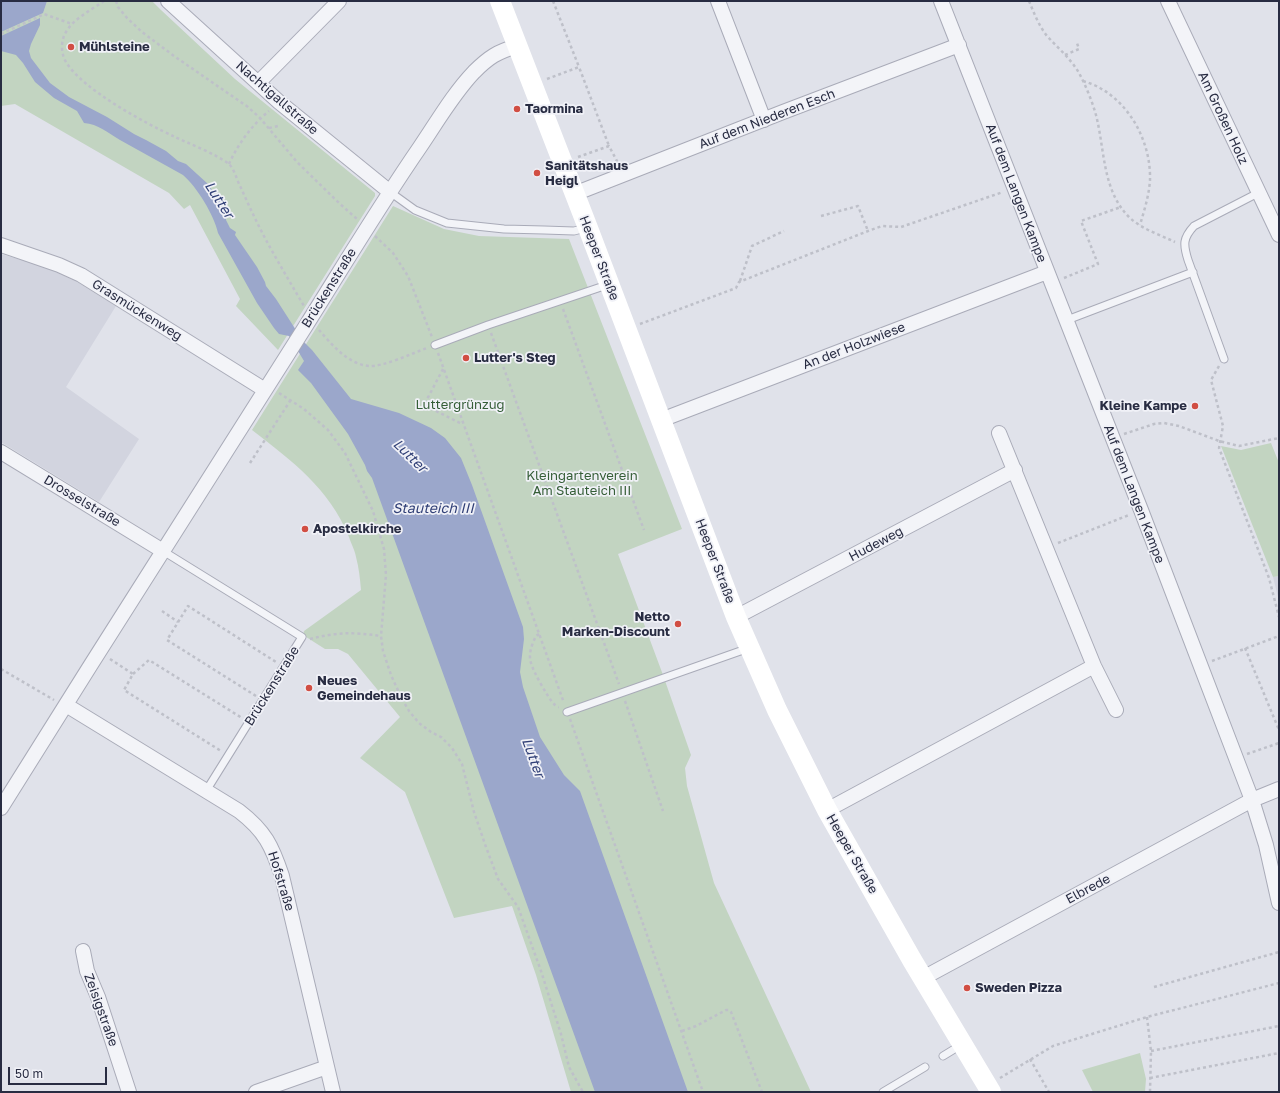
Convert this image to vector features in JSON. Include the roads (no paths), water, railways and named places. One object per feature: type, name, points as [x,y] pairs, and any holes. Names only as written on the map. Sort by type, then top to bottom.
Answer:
[{"type":"main road","name":"Heeper Straße","points":[[500,1],[749,648],[777,710],[826,810],[989,1089]]},
{"type":"street","name":"Nachtigallstraße","points":[[168,1],[278,102],[390,192]]},
{"type":"street","points":[[258,83],[339,1]]},
{"type":"street","points":[[718,1],[764,120]]},
{"type":"street","name":"Auf dem Langen Kampe","points":[[941,1],[1141,510],[1252,800],[1266,845],[1279,903]]},
{"type":"street","name":"Am Großen Holz","points":[[1168,1],[1279,235]]},
{"type":"street","name":"Brückenstraße","points":[[1,808],[267,388],[366,227],[456,94],[473,73],[488,59],[498,52],[517,46]]},
{"type":"street","name":"Auf dem Niederen Esch","points":[[574,194],[959,46]]},
{"type":"street","name":"Grasmückenweg","points":[[1,245],[59,265],[81,275],[267,388]]},
{"type":"street","name":"An der Holzwiese","points":[[661,420],[1049,277]]},
{"type":"street","points":[[999,432],[1094,666],[1116,710]]},
{"type":"street","name":"Drosselstraße","points":[[1,452],[163,551]]},
{"type":"street","name":"Hudeweg","points":[[736,617],[1015,470]]},
{"type":"street","points":[[826,810],[1094,666]]},
{"type":"street","name":"Hofstraße","points":[[66,705],[240,811],[262,831],[273,850],[282,876],[333,1092]]},
{"type":"street","name":"Elbrede","points":[[923,978],[1252,800],[1279,789]]},
{"type":"street","name":"Zeisigstraße","points":[[83,951],[87,971],[98,997],[129,1092]]},
{"type":"street","points":[[256,1092],[327,1067]]},
{"type":"lane","points":[[390,192],[416,210],[446,223],[504,229],[574,231],[588,228]]},
{"type":"lane","points":[[1224,359],[1193,272],[1184,241],[1194,226],[1258,193]]},
{"type":"lane","points":[[1067,320],[1193,272]]},
{"type":"lane","points":[[435,345],[488,325],[609,284]]},
{"type":"lane","name":"Brückenstraße","points":[[163,551],[302,638],[206,791]]},
{"type":"lane","points":[[568,712],[749,648]]},
{"type":"lane","points":[[943,1056],[963,1044]]},
{"type":"lane","points":[[883,1092],[924,1067]]},
{"type":"water","points":[[1,1],[47,1],[43,13],[1,32]]},
{"type":"water","name":"Stauteich III","points":[[40,18],[40,25],[29,51],[31,58],[50,83],[69,97],[166,151],[178,161],[186,164],[208,184],[213,192],[223,202],[226,212],[226,220],[230,228],[236,232],[235,235],[257,267],[266,286],[303,341],[351,399],[399,413],[431,428],[445,438],[461,458],[523,627],[524,639],[520,672],[523,687],[540,737],[564,775],[580,791],[688,1092],[595,1092],[372,478],[348,434],[311,383],[298,370],[304,361],[289,336],[279,334],[257,303],[218,233],[209,210],[188,180],[183,175],[103,129],[84,123],[77,111],[54,98],[35,82],[16,55],[1,51],[1,36]]},
{"type":"place","name":"Mühlsteine","points":[[71,47]]},
{"type":"place","name":"Taormina","points":[[517,109]]},
{"type":"place","name":"Sanitätshaus Heigl","points":[[537,173]]},
{"type":"place","name":"Lutter's Steg","points":[[466,358]]},
{"type":"place","name":"Kleine Kampe","points":[[1195,406]]},
{"type":"place","name":"Apostelkirche","points":[[305,529]]},
{"type":"place","name":"Netto Marken-Discount","points":[[678,624]]},
{"type":"place","name":"Neues Gemeindehaus","points":[[309,688]]},
{"type":"place","name":"Sweden Pizza","points":[[967,988]]},
{"type":"water label","name":"Lutter","points":[[219,200]]},
{"type":"water label","name":"Lutter","points":[[410,456]]},
{"type":"water label","name":"Lutter","points":[[533,758]]},
{"type":"park label","name":"Luttergrünzug","points":[[460,405]]},
{"type":"park label","name":"Kleingartenverein Am Stauteich III","points":[[582,484]]}]
